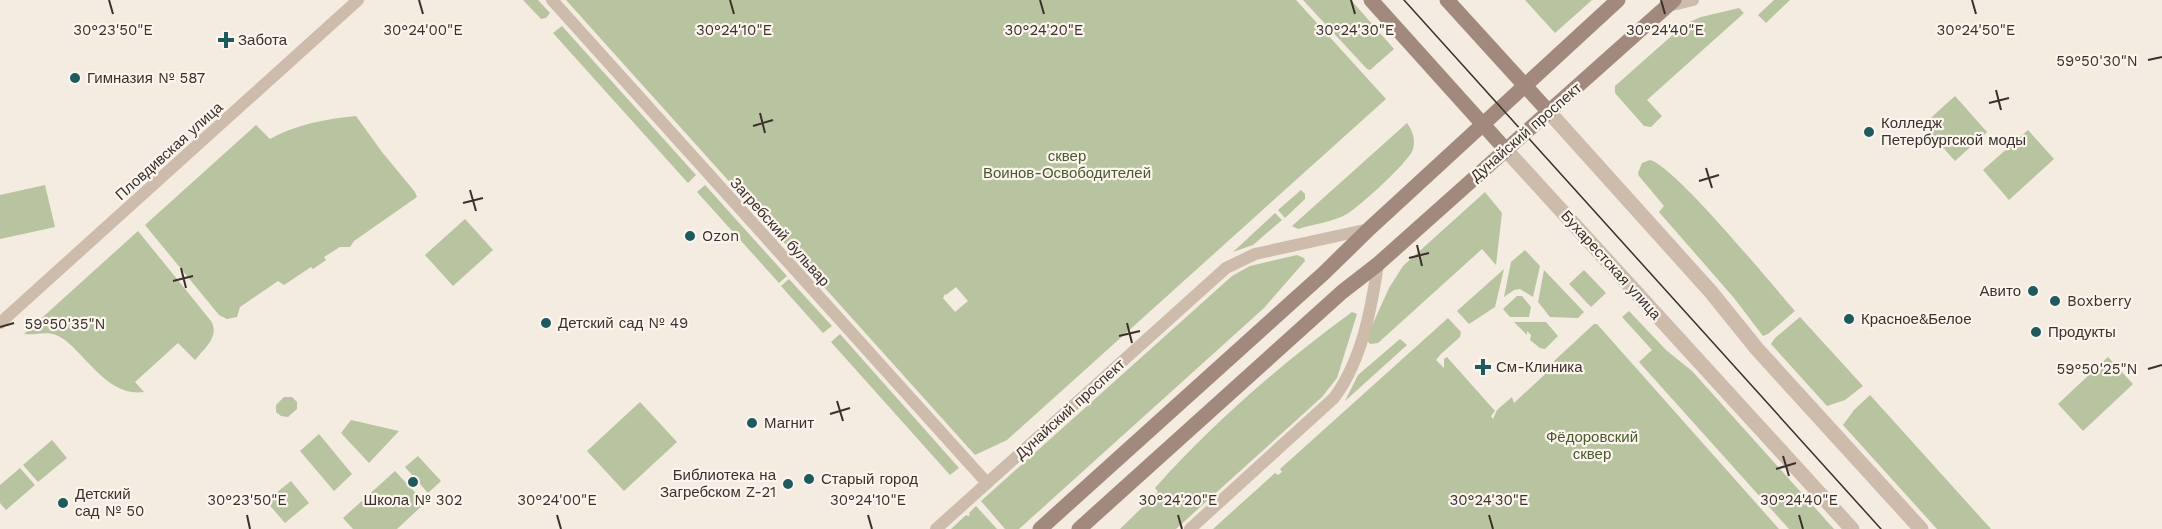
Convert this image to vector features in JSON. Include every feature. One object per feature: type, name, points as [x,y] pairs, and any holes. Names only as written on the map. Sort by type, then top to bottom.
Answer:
[{"type":"main road","name":"Бухарестская улица","points":[[1371,0],[1506,150]]},
{"type":"main road","points":[[1447,0],[1549,112]]},
{"type":"main road","points":[[1040,529],[1324,273],[1618,0]]},
{"type":"main road","name":"Дунайский проспект","points":[[1079,529],[1341,292],[1378,264],[1671,3]]},
{"type":"street","name":"Пловдивская улица","points":[[0,323],[358,0]]},
{"type":"street","name":"Загребский бульвар","points":[[552,0],[987,483]]},
{"type":"street","points":[[1671,3],[1693,0]]},
{"type":"street","points":[[1549,112],[1711,292],[1757,349],[1921,529]]},
{"type":"street","name":"Бухарестская улица","points":[[1506,150],[1852,529]]},
{"type":"street","name":"Дунайский проспект","points":[[936,529],[1226,268],[1255,254],[1369,229]]},
{"type":"street","points":[[1190,529],[1334,398],[1344,384],[1352,368],[1372,301],[1378,264]]},
{"type":"green space","points":[[523,0],[538,0],[550,13],[546,18],[541,19]]},
{"type":"green space","name":"сквер Воинов-Освободителей","points":[[566,0],[1296,0],[1386,99],[1007,440],[975,455]],"holes":[[[956,287],[968,301],[955,312],[943,298]]]},
{"type":"green space","points":[[1303,0],[1351,0],[1394,49],[1370,70],[1367,69]]},
{"type":"green space","points":[[1525,0],[1592,0],[1555,33]]},
{"type":"green space","points":[[1774,0],[1790,0],[1766,23],[1758,15]]},
{"type":"green space","points":[[1739,8],[1744,13],[1647,100],[1662,116],[1651,127],[1644,126],[1615,93],[1615,86],[1685,24],[1701,17]]},
{"type":"green space","points":[[562,26],[696,175],[688,183],[553,33]]},
{"type":"green space","points":[[1955,96],[1987,132],[1955,161],[1923,125]]},
{"type":"green space","points":[[356,116],[417,197],[354,241],[350,247],[340,247],[324,257],[326,260],[313,269],[311,267],[284,285],[278,281],[240,307],[237,317],[227,319],[219,315],[145,225],[256,125],[270,139],[312,123]]},
{"type":"green space","points":[[1407,123],[1413,135],[1413,149],[1404,163],[1373,193],[1341,217],[1298,229],[1292,226]]},
{"type":"green space","points":[[2028,130],[2054,159],[2009,200],[1983,170]]},
{"type":"green space","points":[[1650,160],[1680,182],[1746,253],[1795,311],[1768,334],[1763,336],[1734,298],[1659,212],[1664,206],[1638,173],[1642,163]]},
{"type":"green space","points":[[45,185],[55,227],[0,239],[0,195]]},
{"type":"green space","points":[[705,185],[787,276],[779,283],[697,192]]},
{"type":"green space","points":[[1301,190],[1305,194],[1305,199],[1285,218],[1278,210]]},
{"type":"green space","points":[[1485,192],[1502,213],[1496,265],[1482,249],[1378,343],[1370,344],[1366,339],[1389,288],[1403,266]]},
{"type":"green space","points":[[1275,213],[1282,220],[1253,245],[1233,252]]},
{"type":"green space","points":[[465,219],[493,250],[453,286],[425,255]]},
{"type":"green space","points":[[138,231],[211,321],[214,332],[210,342],[195,360],[178,343],[135,382],[144,392],[132,392],[120,389],[100,375],[59,336],[49,333],[24,334]]},
{"type":"green space","points":[[1525,250],[1540,266],[1533,297],[1520,289],[1504,297],[1511,262]]},
{"type":"green space","points":[[1297,255],[1305,261],[1264,308],[1019,529],[1005,529],[981,501],[1232,276],[1250,266]]},
{"type":"green space","points":[[1504,269],[1495,307],[1469,324],[1457,311]]},
{"type":"green space","points":[[1544,270],[1584,312],[1578,318],[1550,317],[1538,302]]},
{"type":"green space","points":[[1584,270],[1606,293],[1591,307],[1569,284]]},
{"type":"green space","points":[[789,279],[832,326],[823,333],[781,286]]},
{"type":"green space","points":[[1517,296],[1522,296],[1531,307],[1529,317],[1510,317],[1503,309]]},
{"type":"green space","points":[[1629,311],[1666,350],[1692,371],[1834,529],[1789,529],[1639,362],[1652,350],[1622,317]]},
{"type":"green space","points":[[1352,312],[1357,314],[1337,378],[1322,397],[1176,529],[1120,529],[1158,492],[1155,488],[1177,464],[1225,417],[1274,373]]},
{"type":"green space","points":[[1800,317],[1863,386],[1845,400],[1827,406],[1771,344]]},
{"type":"green space","name":"Фёдоровский сквер","points":[[1448,318],[1461,332],[1460,337],[1436,360],[1444,368],[1444,359],[1447,357],[1495,411],[1491,416],[1493,419],[1497,410],[1512,397],[1514,403],[1556,364],[1554,361],[1594,324],[1597,324],[1779,529],[1213,529],[1275,473],[1278,475],[1282,472],[1280,469]]},
{"type":"green space","points":[[1514,322],[1546,322],[1558,336],[1545,349],[1540,348],[1530,340],[1531,335],[1527,331],[1527,335]]},
{"type":"green space","points":[[840,334],[959,468],[950,475],[831,342]]},
{"type":"green space","points":[[1400,339],[1407,345],[1345,401],[1358,375]]},
{"type":"green space","points":[[2108,357],[2133,384],[2083,431],[2058,404]]},
{"type":"green space","points":[[1870,395],[1991,529],[1937,529],[1843,425],[1854,410]]},
{"type":"green space","points":[[284,397],[292,397],[297,402],[297,409],[288,417],[276,412],[276,405]]},
{"type":"green space","points":[[640,402],[677,442],[624,491],[587,451]]},
{"type":"green space","points":[[351,420],[399,431],[369,463],[341,433]]},
{"type":"green space","points":[[319,434],[352,474],[334,491],[300,451]]},
{"type":"green space","points":[[52,440],[67,458],[38,482],[23,465]]},
{"type":"green space","points":[[418,456],[441,481],[428,493],[405,467]]},
{"type":"green space","points":[[20,468],[35,485],[6,510],[0,503],[0,485]]},
{"type":"green space","points":[[395,471],[425,503],[397,529],[353,529],[343,518]]},
{"type":"green space","points":[[291,481],[309,503],[285,523],[266,501]]},
{"type":"green space","points":[[976,506],[997,529],[951,529],[966,515],[970,515],[969,513]]},
{"type":"tram line","points":[[1404,0],[1881,529]]},
{"type":"place","name":"Забота","points":[[226,40]]},
{"type":"place","name":"Гимназия № 587","points":[[75,78]]},
{"type":"place","name":"Колледж Петербургской моды","points":[[1869,132]]},
{"type":"place","name":"Ozon","points":[[690,236]]},
{"type":"place","name":"Авито","points":[[2033,291]]},
{"type":"place","name":"Boxberry","points":[[2055,301]]},
{"type":"place","name":"Красное&Белое","points":[[1849,319]]},
{"type":"place","name":"Детский сад № 49","points":[[546,323]]},
{"type":"place","name":"Продукты","points":[[2036,332]]},
{"type":"place","name":"См-Клиника","points":[[1483,367]]},
{"type":"place","name":"Магнит","points":[[752,423]]},
{"type":"place","name":"Старый город","points":[[809,479]]},
{"type":"place","name":"Школа № 302","points":[[413,482]]},
{"type":"place","name":"Библиотека на Загребском Z-21","points":[[788,484]]},
{"type":"place","name":"Детский сад № 50","points":[[63,503]]}]
